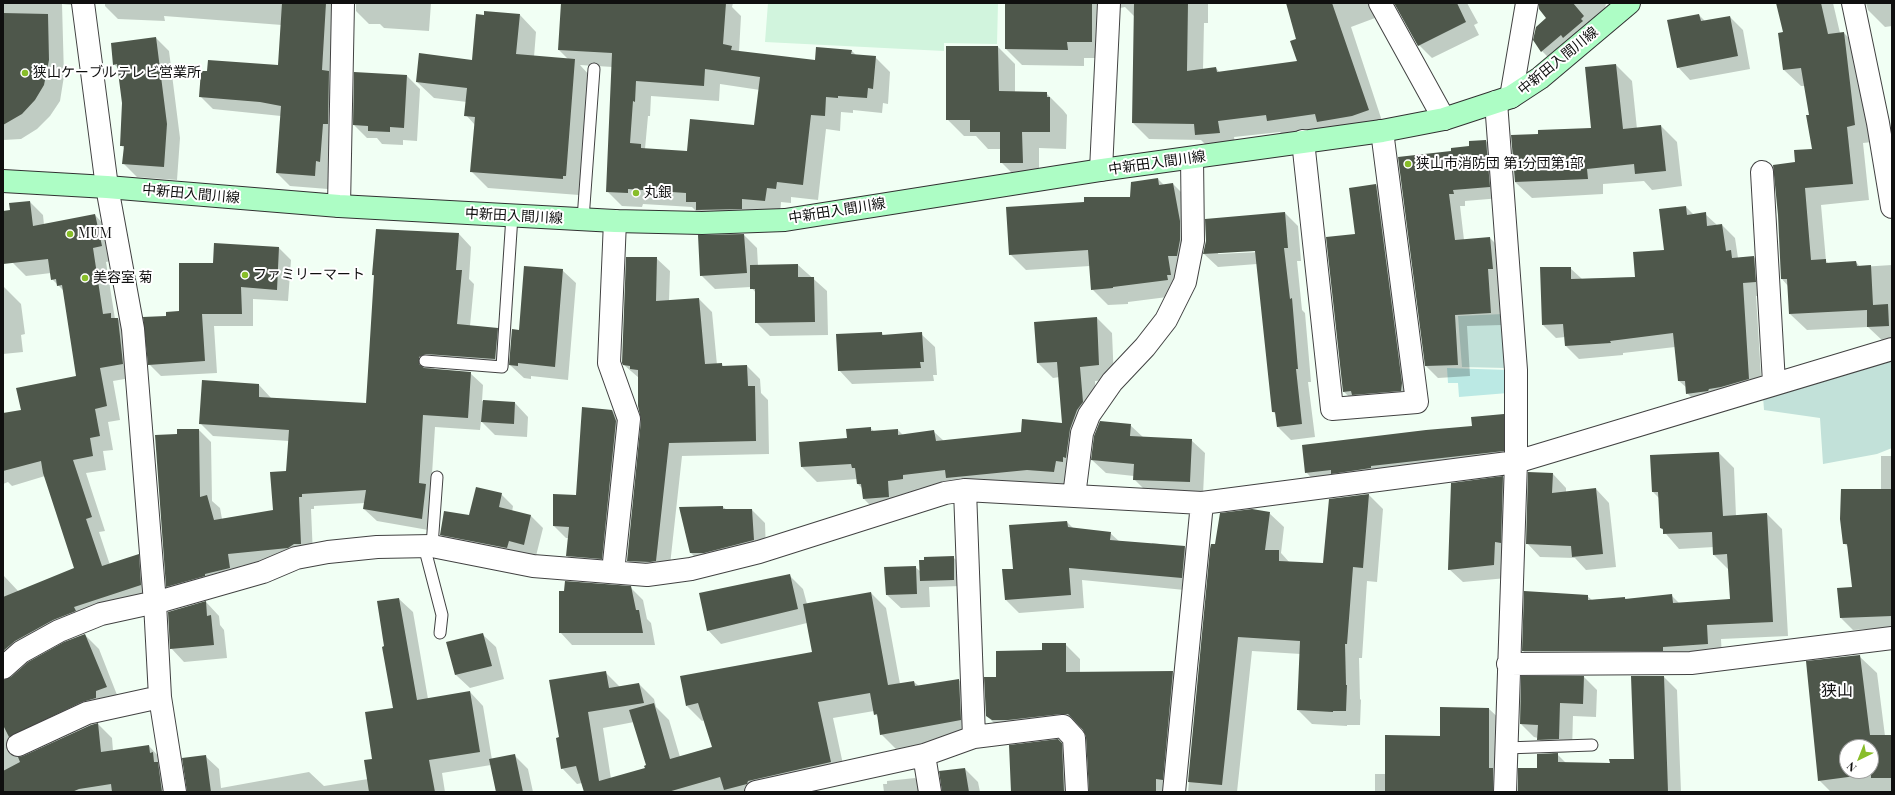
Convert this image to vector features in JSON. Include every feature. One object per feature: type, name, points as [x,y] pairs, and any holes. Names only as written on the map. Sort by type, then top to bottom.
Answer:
[{"type":"main road","name":"中新田入間川線","points":[[3,181],[107,186],[339,206],[512,216],[614,221],[702,223],[785,220],[1101,170],[1382,131],[1444,119],[1504,100],[1540,78],[1629,3]]},
{"type":"street","points":[[84,3],[107,186],[133,328],[160,697],[175,792]]},
{"type":"street","points":[[339,206],[343,3]]},
{"type":"street","points":[[1101,170],[1109,3]]},
{"type":"street","points":[[1380,3],[1444,119]]},
{"type":"street","points":[[1505,792],[1508,664],[1516,462],[1516,370],[1504,100],[1527,3]]},
{"type":"street","points":[[1853,3],[1878,123],[1892,207]]},
{"type":"street","points":[[1303,141],[1332,409],[1417,402],[1382,131]]},
{"type":"street","points":[[1074,496],[1082,434],[1089,415],[1112,382],[1145,347],[1166,320],[1185,282],[1194,241],[1192,158]]},
{"type":"street","points":[[1762,172],[1774,383]]},
{"type":"street","points":[[613,572],[630,420],[609,363],[614,221]]},
{"type":"street","points":[[3,668],[21,652],[59,630],[101,614],[154,603],[263,572],[296,558],[328,552],[377,547],[428,546],[533,566],[647,575],[691,569],[759,552],[945,493],[965,490],[1202,502],[1516,462],[1774,383],[1892,349]]},
{"type":"street","points":[[965,490],[974,737]]},
{"type":"street","points":[[1174,792],[1202,502]]},
{"type":"street","points":[[1508,664],[1691,664],[1892,638]]},
{"type":"street","points":[[18,745],[87,714],[160,697]]},
{"type":"street","points":[[756,792],[924,755],[974,737],[1063,726],[1074,738],[1077,792]]},
{"type":"street","points":[[924,755],[930,792]]},
{"type":"lane","points":[[583,219],[594,70]]},
{"type":"lane","points":[[425,361],[502,367],[512,216]]},
{"type":"lane","points":[[437,477],[428,546],[442,615],[440,633]]},
{"type":"lane","points":[[1506,748],[1592,745]]},
{"type":"green space","points":[[768,3],[998,3],[997,44],[944,43],[944,51],[765,42]]},
{"type":"shaded area","points":[[1503,314],[1507,368],[1462,367],[1458,316]]},
{"type":"shaded area","points":[[1892,356],[1892,448],[1877,454],[1823,464],[1820,418],[1764,410],[1763,396]]},
{"type":"shaded area","points":[[1447,368],[1508,370],[1508,393],[1459,397],[1458,383],[1448,383]]},
{"type":"building","points":[[282,3],[326,3],[322,70],[329,71],[328,124],[323,124],[320,162],[316,161],[315,176],[276,173],[281,106],[260,102],[199,97],[201,71],[207,71],[208,60],[278,65]]},
{"type":"building","points":[[561,3],[726,3],[723,44],[732,46],[731,50],[815,60],[816,47],[852,50],[851,54],[876,56],[873,89],[868,88],[867,98],[838,96],[838,98],[826,97],[825,116],[811,115],[803,185],[777,182],[776,189],[767,188],[765,201],[742,199],[742,209],[696,210],[696,202],[686,202],[686,193],[628,189],[628,193],[606,192],[612,53],[558,50]],"holes":[[[705,69],[760,77],[754,125],[690,119],[687,151],[641,148],[641,144],[630,143],[636,81],[704,86]]]},
{"type":"building","points":[[1005,3],[1092,3],[1092,42],[1067,42],[1068,50],[1005,49]]},
{"type":"building","points":[[1134,3],[1188,3],[1187,71],[1216,67],[1217,72],[1297,61],[1290,41],[1296,39],[1286,3],[1332,3],[1369,110],[1352,116],[1317,122],[1315,114],[1267,121],[1266,115],[1218,121],[1220,133],[1195,135],[1194,124],[1132,123]]},
{"type":"building","points":[[1394,3],[1457,3],[1466,22],[1418,46]]},
{"type":"building","points":[[1539,3],[1573,3],[1584,16],[1581,19],[1583,21],[1563,38],[1561,35],[1541,52],[1533,40],[1536,27],[1546,18],[1539,9]]},
{"type":"building","points":[[1776,3],[1821,3],[1828,34],[1844,32],[1855,125],[1847,127],[1853,184],[1805,188],[1811,260],[1826,259],[1826,263],[1856,261],[1857,266],[1871,265],[1873,305],[1888,304],[1889,326],[1867,327],[1867,310],[1789,314],[1787,279],[1781,279],[1778,215],[1773,165],[1795,162],[1794,150],[1812,149],[1806,115],[1809,115],[1801,68],[1783,70],[1778,33],[1783,32]]},
{"type":"building","points":[[484,11],[520,14],[516,54],[575,59],[566,176],[563,176],[563,179],[470,172],[475,117],[464,116],[467,88],[416,82],[419,53],[472,60],[476,14],[484,15]]},
{"type":"building","name":"狭山ケーブルテレビ営業所","points":[[3,13],[48,14],[49,60],[44,85],[35,100],[22,114],[3,125]]},
{"type":"building","points":[[1699,14],[1701,21],[1730,16],[1738,56],[1677,68],[1667,20]]},
{"type":"building","points":[[156,37],[167,124],[164,167],[122,164],[124,146],[120,146],[122,103],[117,64],[113,65],[111,43]]},
{"type":"building","points":[[946,46],[998,46],[999,91],[1047,92],[1047,97],[1050,97],[1050,132],[1022,132],[1023,163],[1000,163],[1000,132],[970,132],[970,120],[946,120]]},
{"type":"building","points":[[1616,64],[1623,129],[1661,125],[1666,171],[1635,174],[1634,164],[1587,169],[1588,179],[1515,182],[1511,135],[1538,134],[1538,130],[1591,128],[1585,67]]},
{"type":"building","points":[[354,72],[407,75],[404,128],[390,127],[390,132],[368,131],[368,126],[353,125]]},
{"type":"building","points":[[1486,140],[1490,187],[1453,190],[1454,194],[1449,194],[1455,240],[1490,237],[1493,269],[1488,269],[1491,313],[1455,315],[1458,365],[1425,366],[1398,157],[1451,151],[1451,148],[1469,146],[1469,141]]},
{"type":"building","points":[[1158,178],[1159,185],[1173,183],[1180,221],[1180,240],[1177,256],[1168,256],[1171,275],[1167,275],[1168,280],[1091,290],[1088,250],[1009,255],[1006,207],[1084,202],[1084,197],[1130,197],[1131,182]]},
{"type":"building","points":[[1376,184],[1402,383],[1401,391],[1352,395],[1351,391],[1343,392],[1326,237],[1355,234],[1349,188]]},
{"type":"building","points":[[30,201],[33,226],[95,214],[102,246],[93,248],[103,314],[111,313],[111,318],[118,318],[123,364],[100,368],[107,406],[95,409],[100,436],[90,438],[93,456],[73,460],[92,517],[86,519],[102,566],[139,554],[141,585],[74,607],[76,611],[53,620],[15,641],[3,651],[3,597],[74,568],[43,473],[41,461],[3,471],[3,413],[21,410],[16,388],[76,376],[62,285],[57,286],[56,279],[51,280],[48,259],[3,264],[3,211],[10,210],[9,203]]},
{"type":"building","points":[[1686,206],[1687,215],[1706,212],[1707,226],[1722,224],[1726,251],[1731,250],[1732,258],[1754,256],[1756,282],[1743,283],[1749,379],[1709,389],[1708,391],[1686,394],[1685,381],[1678,381],[1673,333],[1610,341],[1611,343],[1565,346],[1563,324],[1542,325],[1540,267],[1571,267],[1571,279],[1635,277],[1633,252],[1664,250],[1659,209]]},
{"type":"building","points":[[1285,212],[1288,248],[1284,248],[1290,299],[1292,298],[1298,369],[1296,369],[1302,424],[1277,427],[1275,412],[1272,412],[1255,251],[1203,254],[1206,241],[1205,219]]},
{"type":"building","points":[[376,229],[459,233],[456,270],[462,270],[457,324],[498,328],[495,359],[426,354],[419,357],[419,364],[424,368],[471,372],[468,418],[423,415],[419,483],[426,484],[422,519],[363,509],[366,490],[302,494],[302,497],[299,497],[301,544],[294,544],[288,548],[228,554],[230,568],[205,574],[205,576],[166,587],[155,435],[177,434],[177,429],[199,429],[200,497],[207,495],[214,520],[273,510],[270,472],[286,471],[289,430],[199,424],[202,380],[259,384],[259,397],[366,403],[374,275],[372,275]]},
{"type":"building","points":[[744,234],[747,273],[700,276],[698,235]]},
{"type":"building","points":[[214,243],[279,247],[277,290],[241,287],[242,314],[202,314],[205,361],[148,365],[143,317],[166,316],[166,312],[179,311],[179,263],[213,263]]},
{"type":"building","points":[[626,257],[657,257],[656,301],[699,298],[705,364],[722,363],[722,366],[747,365],[748,386],[755,386],[756,441],[669,443],[656,561],[650,562],[627,561],[641,420],[638,406],[638,370],[630,369],[630,366],[623,365],[622,363]]},
{"type":"building","points":[[798,264],[798,277],[814,277],[815,322],[755,323],[755,289],[750,289],[750,265]]},
{"type":"building","points":[[524,266],[563,269],[555,367],[518,363],[518,366],[509,365],[512,329],[519,330]]},
{"type":"building","points":[[1097,317],[1099,365],[1080,367],[1083,402],[1077,410],[1070,429],[1066,458],[1063,457],[1063,462],[1056,461],[1054,472],[1027,470],[946,478],[945,470],[903,475],[903,479],[888,481],[889,497],[863,499],[861,484],[857,484],[855,468],[852,468],[851,464],[801,467],[799,442],[847,438],[846,429],[871,427],[871,431],[898,429],[898,435],[934,430],[936,441],[1021,432],[1022,419],[1062,423],[1057,362],[1037,363],[1034,322]]},
{"type":"building","points":[[882,332],[882,335],[922,332],[924,362],[920,362],[921,368],[838,371],[836,334]]},
{"type":"building","points":[[483,400],[515,402],[514,424],[481,422]]},
{"type":"building","points":[[582,407],[612,410],[616,421],[602,559],[566,556],[569,527],[553,526],[553,494],[576,495]]},
{"type":"building","points":[[1504,414],[1504,451],[1371,466],[1371,468],[1331,474],[1331,470],[1305,473],[1302,445],[1472,426],[1471,417]]},
{"type":"building","points":[[1100,421],[1131,424],[1130,436],[1192,439],[1190,482],[1133,480],[1134,464],[1091,460],[1094,436]]},
{"type":"building","points":[[1719,452],[1723,516],[1767,513],[1773,622],[1707,625],[1708,644],[1663,647],[1663,651],[1522,651],[1524,591],[1588,595],[1588,600],[1625,597],[1625,599],[1672,594],[1673,603],[1730,599],[1727,554],[1713,555],[1712,532],[1663,534],[1663,529],[1660,528],[1658,492],[1652,492],[1650,455]]},
{"type":"building","points":[[1528,472],[1553,473],[1552,493],[1596,488],[1603,554],[1572,557],[1571,546],[1526,544]]},
{"type":"building","points":[[1503,476],[1501,543],[1495,542],[1494,565],[1448,570],[1451,483]]},
{"type":"building","points":[[476,487],[502,493],[499,507],[531,515],[524,545],[509,541],[507,548],[440,535],[444,511],[469,515]]},
{"type":"building","points":[[1841,489],[1892,489],[1892,616],[1840,618],[1837,588],[1852,587],[1847,544],[1843,544],[1840,519]]},
{"type":"building","points":[[1369,494],[1363,568],[1353,567],[1347,644],[1345,644],[1347,685],[1346,711],[1333,712],[1297,710],[1300,641],[1238,637],[1222,785],[1188,782],[1210,549],[1211,544],[1215,544],[1220,513],[1252,509],[1270,512],[1265,550],[1279,550],[1279,561],[1323,563],[1329,499]]},
{"type":"building","points":[[723,506],[723,509],[752,509],[754,540],[704,553],[690,553],[679,507]]},
{"type":"building","points":[[1067,521],[1068,527],[1111,532],[1110,540],[1185,546],[1182,578],[1069,568],[1071,595],[1005,600],[1002,569],[1013,569],[1009,525]]},
{"type":"building","points":[[954,556],[954,580],[920,581],[919,560],[924,560],[924,557]]},
{"type":"building","points":[[916,566],[917,594],[886,595],[884,567]]},
{"type":"building","points":[[790,574],[798,609],[707,631],[699,593]]},
{"type":"building","points":[[565,581],[631,586],[636,610],[639,610],[643,633],[559,633],[559,591],[564,591]]},
{"type":"building","points":[[871,592],[888,685],[914,681],[915,686],[959,679],[961,720],[880,735],[877,714],[874,715],[870,693],[818,702],[831,762],[748,781],[747,784],[724,790],[720,777],[668,792],[584,792],[576,766],[561,769],[556,738],[559,737],[549,680],[606,671],[609,688],[639,683],[644,703],[588,712],[599,781],[645,768],[644,766],[646,765],[629,710],[654,703],[670,759],[712,747],[698,703],[686,706],[680,676],[812,652],[803,604]]},
{"type":"building","points":[[399,598],[417,700],[470,691],[480,752],[429,760],[435,792],[369,792],[364,760],[372,759],[365,712],[393,708],[382,647],[384,646],[377,601]]},
{"type":"building","points":[[206,601],[207,616],[211,615],[214,645],[170,649],[168,612]]},
{"type":"building","points":[[483,633],[492,666],[455,675],[446,642]]},
{"type":"building","points":[[85,634],[107,687],[96,691],[96,698],[82,702],[9,737],[3,725],[3,680],[11,677],[28,662],[64,642]]},
{"type":"building","points":[[1042,643],[1066,643],[1066,672],[1173,671],[1163,780],[1156,779],[1156,792],[1089,792],[1086,737],[1083,730],[1068,714],[1008,720],[992,720],[986,716],[984,677],[996,677],[996,651],[1042,650]]},
{"type":"building","points":[[1860,655],[1870,735],[1892,735],[1892,778],[1879,778],[1879,739],[1839,739],[1839,778],[1818,781],[1806,661]]},
{"type":"building","points":[[1521,676],[1584,676],[1583,704],[1560,703],[1559,739],[1537,740],[1538,725],[1520,724]]},
{"type":"building","points":[[1631,676],[1664,676],[1668,792],[1518,792],[1518,768],[1537,768],[1537,754],[1558,753],[1558,762],[1610,763],[1609,759],[1634,759]]},
{"type":"building","points":[[1440,707],[1489,708],[1489,768],[1493,768],[1493,792],[1385,792],[1385,735],[1440,736]]},
{"type":"building","points":[[98,723],[101,752],[149,745],[150,753],[153,752],[154,762],[158,762],[162,792],[112,792],[111,784],[79,789],[72,792],[3,792],[3,771],[20,762],[18,757]]},
{"type":"building","points":[[1058,739],[1062,743],[1064,792],[1011,792],[1009,745]]},
{"type":"building","points":[[515,754],[523,792],[496,792],[489,759]]},
{"type":"building","points":[[206,755],[211,792],[187,792],[182,758]]},
{"type":"building","points":[[965,768],[969,792],[942,792],[939,771]]},
{"type":"place","name":"狭山ケーブルテレビ営業所","points":[[25,73]]},
{"type":"place","name":"狭山市消防団 第1分団第1部","points":[[1408,164]]},
{"type":"place","name":"丸銀","points":[[636,193]]},
{"type":"place","name":"MUM","points":[[70,234]]},
{"type":"place","name":"ファミリーマート","points":[[245,275]]},
{"type":"place","name":"美容室 菊","points":[[85,278]]},
{"type":"district","name":"狭山","points":[[1837,691]]}]
